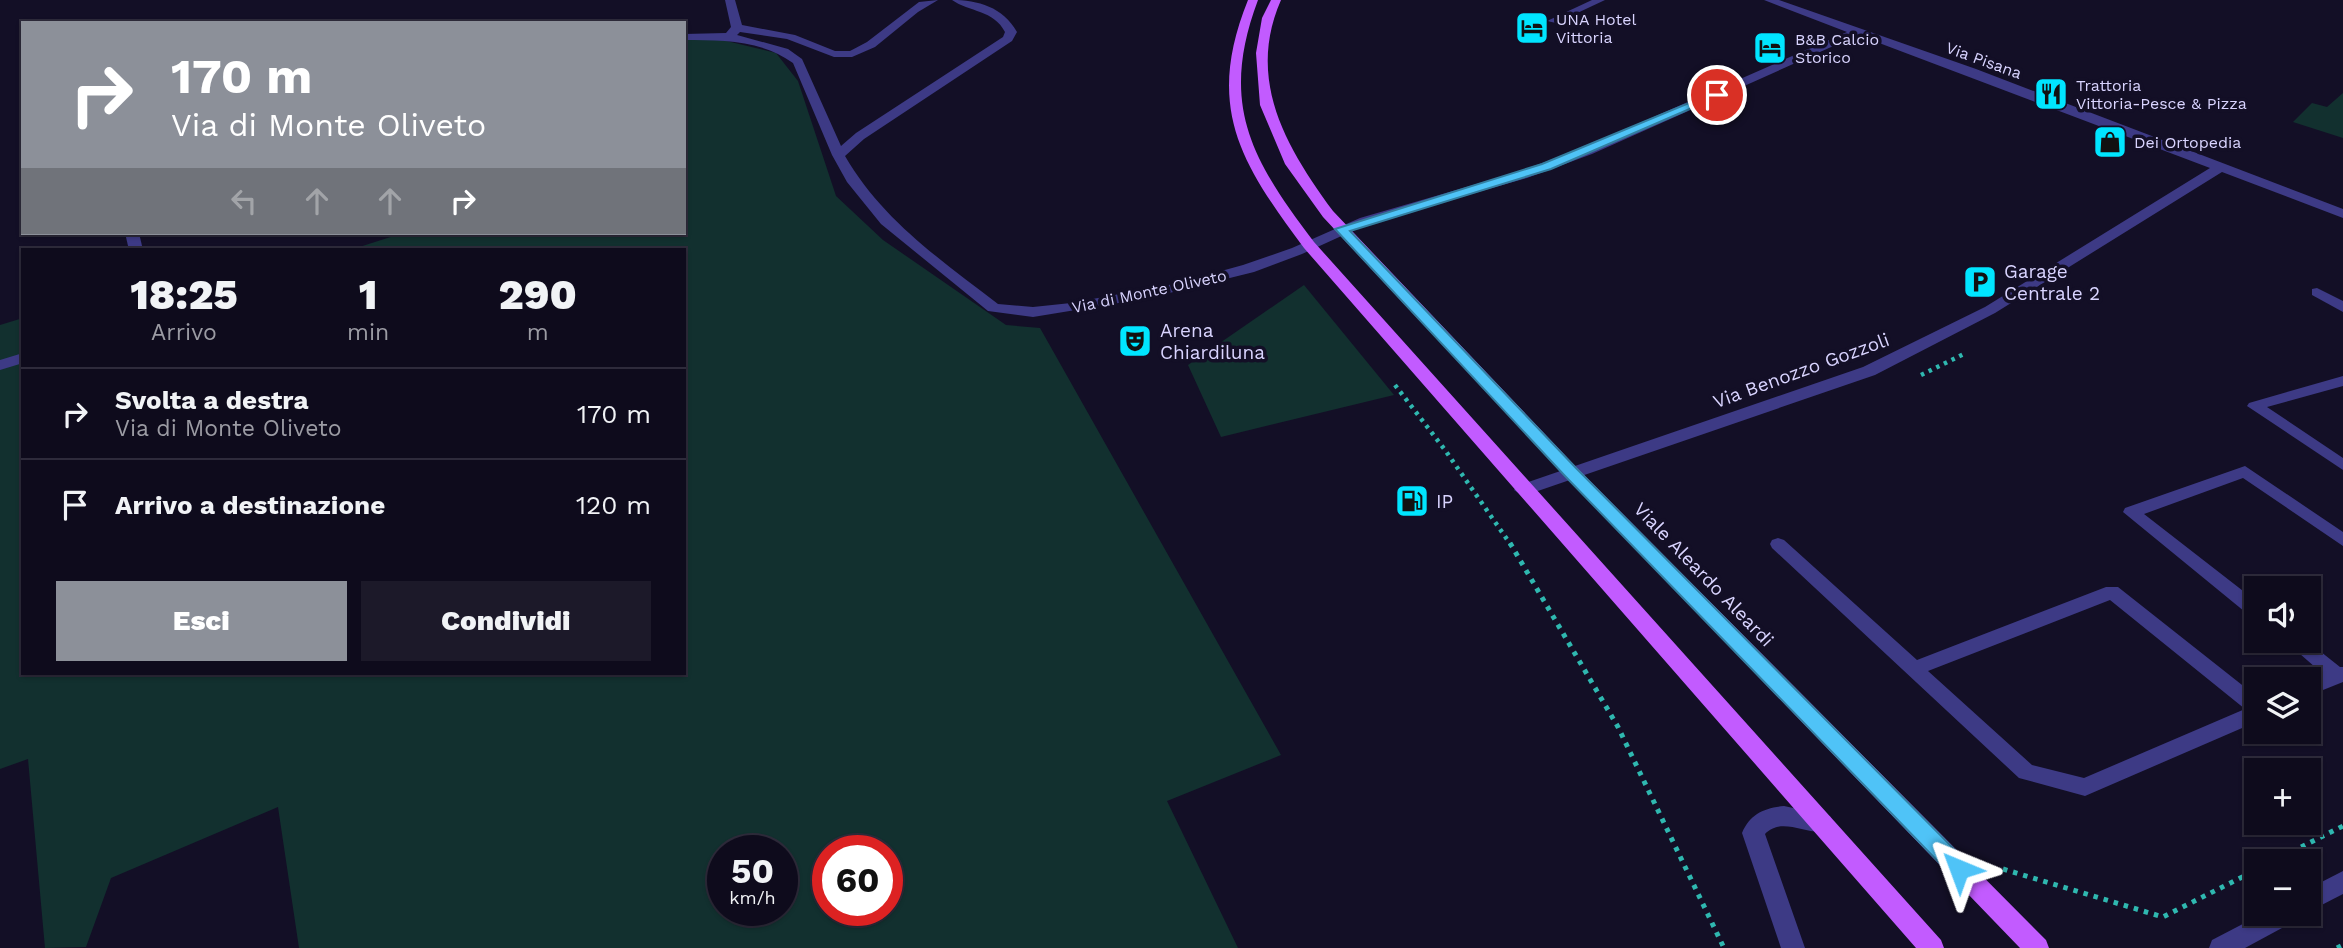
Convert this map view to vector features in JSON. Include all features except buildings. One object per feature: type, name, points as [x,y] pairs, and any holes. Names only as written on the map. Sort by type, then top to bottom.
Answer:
[{"type":"main road","points":[[1253,0],[1243,20],[1235,54],[1233,101],[1241,134],[1255,166],[1279,204],[1310,245],[1523,490],[1931,946]]},
{"type":"main road","name":"Viale Aleardo Aleardi","points":[[1276,0],[1268,18],[1262,53],[1266,104],[1292,164],[1341,229],[1571,472],[2037,948]]},
{"type":"street","points":[[730,0],[733,32]]},
{"type":"street","name":"Via di Monte Oliveto","points":[[686,37],[733,32],[795,38],[830,55],[850,55],[865,49],[920,5],[933,0]]},
{"type":"street","points":[[838,155],[860,136],[1008,39],[1011,33],[1007,23],[983,9],[957,0]]},
{"type":"street","name":"Via Pisana","points":[[1769,0],[2343,214]]},
{"type":"street","name":"Via di Monte Oliveto","points":[[733,32],[784,51],[798,61],[850,180],[877,214],[993,308],[1014,313],[1048,312],[1204,282],[1310,245],[1341,229],[1546,167],[1642,129],[1858,31]]},
{"type":"street","name":"Via Benozzo Gozzoli","points":[[1523,490],[1869,371],[1923,347],[1990,310],[2221,167]]},
{"type":"street","points":[[2317,292],[2343,307]]},
{"type":"street","points":[[0,365],[21,359]]},
{"type":"street","points":[[1793,948],[1754,833],[1759,823],[1773,817],[1822,823]]},
{"type":"street","points":[[2321,894],[2343,882]]},
{"type":"street","points":[[2221,948],[2262,926]]},
{"type":"lane","points":[[1552,21],[1600,0]]},
{"type":"lane","points":[[2343,381],[2254,406],[2343,465]]},
{"type":"lane","points":[[2244,601],[2131,512],[2245,471],[2343,540]]},
{"type":"lane","points":[[1778,544],[2026,772],[2085,788],[2244,717]]},
{"type":"lane","points":[[1914,669],[2112,592],[2244,696]]},
{"type":"lane","points":[[2311,653],[2341,675]]},
{"type":"lane","points":[[2321,683],[2341,675]]},
{"type":"path","points":[[1389,378],[1439,440],[1508,540],[1597,686],[1685,859],[1724,948]]},
{"type":"path","points":[[2297,849],[2343,826]]},
{"type":"path","points":[[1997,867],[2163,917],[2244,876]]},
{"type":"path","points":[[2337,948],[2343,945]]},
{"type":"green space","points":[[714,38],[776,53],[798,81],[836,196],[883,240],[1006,325],[1040,328],[1281,755],[1167,801],[1238,948],[299,948],[278,807],[111,878],[86,947],[45,948],[28,759],[0,769],[0,325],[21,319],[21,675],[686,675],[686,248],[356,248],[397,235],[686,235],[686,39]]},
{"type":"green space","points":[[2343,93],[2343,138],[2293,122],[2312,103],[2327,107]]},
{"type":"green space","points":[[1304,285],[1394,395],[1221,437],[1188,365]]},
{"type":"place","name":"UNA Hotel Vittoria","points":[[1532,28]]},
{"type":"place","name":"B&B Calcio Storico","points":[[1770,48]]},
{"type":"place","name":"Trattoria Vittoria-Pesce & Pizza","points":[[2051,94]]},
{"type":"place","name":"Dei Ortopedia","points":[[2110,142]]},
{"type":"place","name":"Garage Centrale 2","points":[[1980,282]]},
{"type":"place","name":"Arena Chiardiluna","points":[[1135,341]]},
{"type":"place","name":"IP","points":[[1412,501]]},
{"type":"route","points":[[1717,95],[1642,129],[1546,167],[1341,229],[1571,472],[1959,869]]}]
